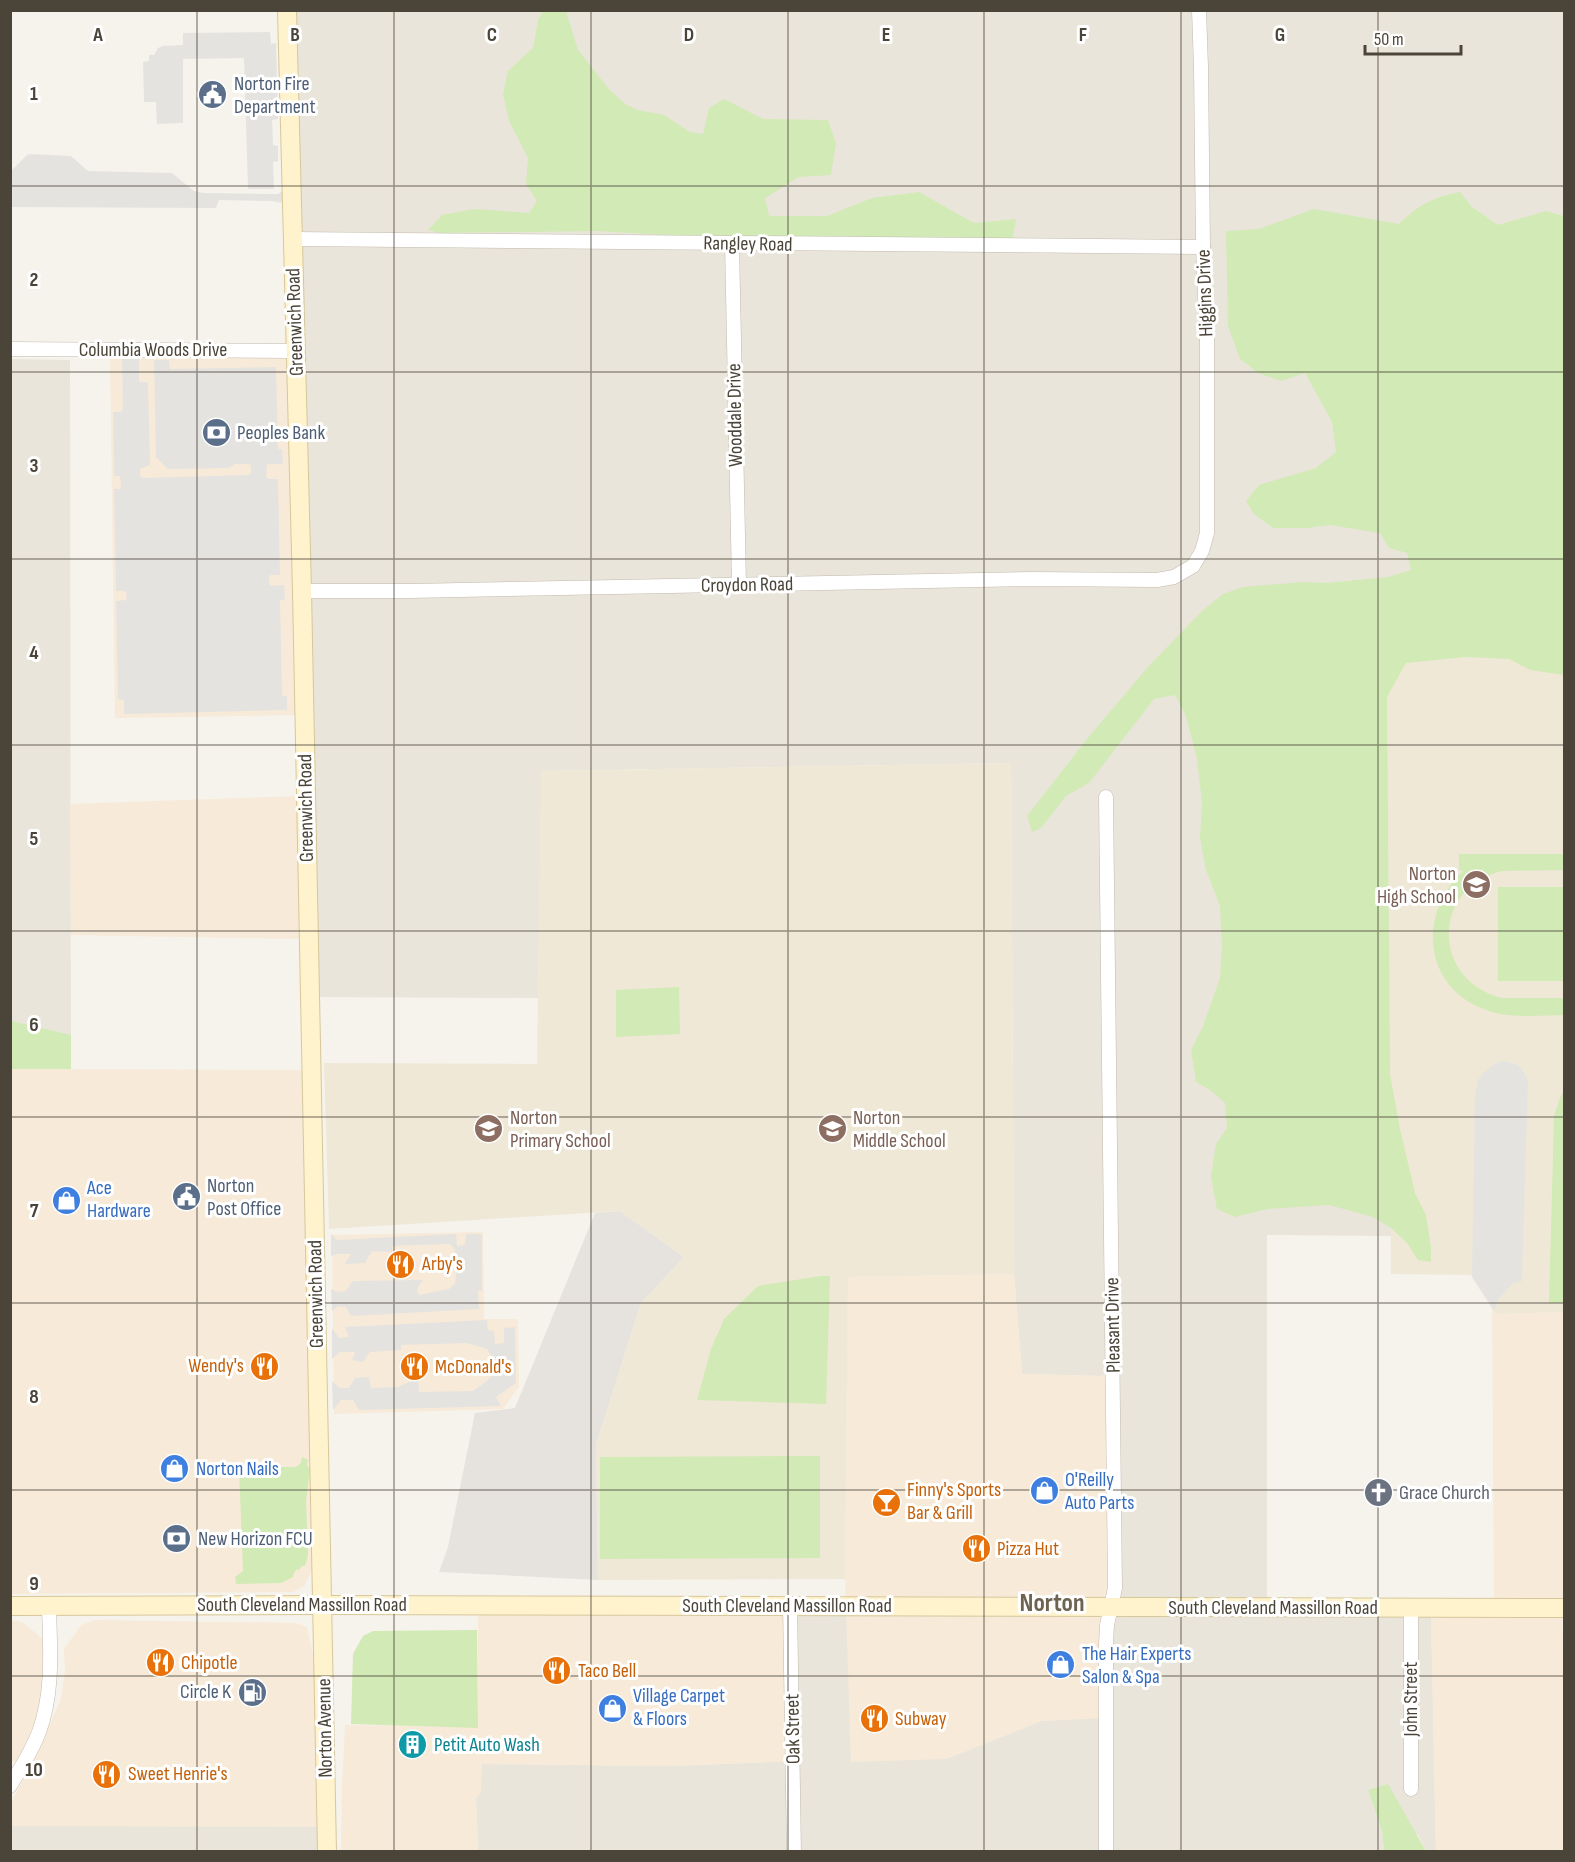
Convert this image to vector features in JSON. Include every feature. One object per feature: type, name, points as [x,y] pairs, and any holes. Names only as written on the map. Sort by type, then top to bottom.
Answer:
[{"type":"main road","name":"Greenwich Road","points":[[287,10],[302,591],[322,1605]]},
{"type":"main road","name":"Norton Avenue","points":[[322,1605],[327,1851]]},
{"type":"main road","name":"South Cleveland Massillon Road","points":[[10,1606],[1564,1608]]},
{"type":"street","name":"Higgins Drive","points":[[1188,570],[1202,551],[1207,532],[1207,340],[1199,10]]},
{"type":"street","name":"Rangley Road","points":[[293,238],[1203,247]]},
{"type":"street","name":"Wooddale Drive","points":[[732,244],[739,585]]},
{"type":"street","name":"Columbia Woods Drive","points":[[10,349],[296,351]]},
{"type":"street","name":"Croydon Road","points":[[302,591],[422,591],[1031,579],[1157,580],[1174,577],[1188,570]]},
{"type":"street","name":"Pleasant Drive","points":[[1106,797],[1115,1495],[1115,1588],[1110,1607],[1106,1644],[1106,1851]]},
{"type":"street","points":[[10,1786],[35,1741],[45,1709],[50,1668],[49,1606]]},
{"type":"street","name":"Oak Street","points":[[790,1606],[794,1851]]},
{"type":"street","name":"John Street","points":[[1411,1608],[1411,1789]]},
{"type":"shaded area","points":[[287,11],[1564,11],[1564,661],[1387,655],[1391,1236],[1267,1235],[1267,1607],[1431,1608],[1436,1851],[1426,1851],[1418,1835],[1368,1790],[1382,1831],[1384,1851],[478,1851],[476,1798],[481,1792],[481,1764],[671,1766],[793,1761],[790,1606],[846,1606],[946,1759],[1041,1721],[1106,1717],[1113,1373],[1101,1376],[1022,1374],[1014,1274],[1011,763],[542,771],[538,998],[310,997]]},
{"type":"shaded area","points":[[270,32],[271,44],[276,43],[278,119],[272,120],[273,145],[278,146],[278,161],[273,162],[274,189],[248,189],[244,58],[183,59],[183,123],[157,124],[156,102],[144,102],[143,62],[149,61],[149,55],[154,55],[158,48],[183,45],[183,33]]},
{"type":"shaded area","points":[[27,155],[71,156],[88,171],[172,173],[194,191],[204,193],[278,194],[283,191],[283,203],[219,200],[216,208],[11,207],[11,171]]},
{"type":"shaded area","points":[[292,355],[300,715],[115,718],[110,356]]},
{"type":"shaded area","points":[[139,358],[139,382],[148,382],[150,465],[140,469],[140,476],[143,478],[249,475],[251,473],[249,464],[235,464],[229,468],[168,469],[156,457],[154,360],[169,360],[170,369],[276,367],[278,449],[282,449],[283,464],[268,464],[266,477],[278,479],[280,575],[270,575],[269,584],[271,586],[284,585],[285,600],[280,600],[282,696],[287,696],[287,710],[124,714],[124,700],[118,699],[116,601],[126,600],[127,593],[116,591],[114,489],[121,489],[120,476],[114,476],[113,412],[121,412],[123,409],[122,359]]},
{"type":"shaded area","points":[[11,359],[70,360],[71,1069],[11,1068]]},
{"type":"shaded area","name":"Norton High School","points":[[1387,655],[1564,661],[1564,1312],[1496,1314],[1471,1275],[1391,1274]]},
{"type":"shaded area","name":"Norton Middle School","points":[[1011,763],[1014,1274],[848,1277],[845,1579],[598,1580],[596,1445],[641,1303],[684,1257],[620,1211],[329,1229],[324,1063],[537,1064],[541,771]]},
{"type":"shaded area","points":[[298,796],[300,939],[71,935],[70,804]]},
{"type":"shaded area","points":[[1503,1061],[1516,1064],[1522,1069],[1528,1081],[1522,1281],[1513,1283],[1498,1300],[1494,1311],[1472,1277],[1475,1095],[1478,1080],[1483,1073],[1494,1064]]},
{"type":"shaded area","points":[[10,1069],[305,1070],[313,1568],[304,1586],[297,1590],[293,1592],[11,1594]]},
{"type":"shaded area","points":[[620,1211],[684,1257],[641,1303],[596,1445],[598,1580],[439,1572],[448,1547],[475,1413],[515,1408],[595,1213]]},
{"type":"shaded area","points":[[483,1232],[484,1319],[518,1319],[519,1386],[503,1409],[334,1414],[332,1235]]},
{"type":"shaded area","points":[[331,1234],[337,1240],[456,1234],[457,1246],[465,1245],[466,1234],[482,1234],[482,1291],[478,1291],[479,1309],[351,1316],[346,1307],[338,1306],[332,1311],[331,1289],[337,1292],[346,1291],[353,1281],[423,1280],[417,1289],[419,1295],[449,1289],[455,1284],[456,1275],[455,1250],[450,1244],[392,1246],[392,1252],[372,1251],[365,1263],[345,1264],[351,1254],[331,1256]]},
{"type":"shaded area","points":[[1014,1274],[1022,1374],[1101,1376],[1114,1373],[1106,1718],[1041,1721],[946,1759],[851,1762],[845,1579],[848,1277]]},
{"type":"shaded area","points":[[1492,1308],[1496,1314],[1564,1312],[1564,1601],[1494,1601]]},
{"type":"shaded area","points":[[487,1320],[488,1330],[494,1331],[495,1344],[504,1343],[504,1328],[515,1327],[516,1383],[496,1397],[501,1406],[359,1410],[353,1400],[341,1400],[333,1410],[332,1381],[340,1388],[349,1388],[355,1378],[369,1377],[371,1388],[398,1387],[418,1381],[419,1392],[473,1391],[487,1381],[494,1367],[493,1359],[487,1349],[467,1343],[401,1345],[401,1350],[370,1352],[363,1362],[352,1360],[354,1352],[340,1352],[332,1359],[332,1328],[339,1338],[349,1337],[345,1327]]},
{"type":"shaded area","points":[[478,1606],[790,1606],[793,1761],[671,1766],[482,1764],[481,1792],[476,1798],[478,1851],[341,1852],[345,1725],[478,1727]]},
{"type":"shaded area","points":[[1431,1614],[1562,1616],[1564,1851],[1436,1851]]},
{"type":"shaded area","points":[[10,1620],[22,1622],[44,1640],[45,1677],[37,1717],[18,1762],[11,1761]]},
{"type":"shaded area","points":[[95,1620],[296,1623],[307,1627],[317,1673],[320,1827],[11,1826],[11,1803],[61,1699],[65,1671],[64,1649],[81,1625]]},
{"type":"shaded area","points":[[11,1826],[327,1826],[327,1851],[11,1852]]},
{"type":"green space","points":[[544,10],[566,11],[578,50],[608,88],[625,104],[638,110],[664,115],[690,132],[703,134],[709,108],[724,99],[763,119],[828,120],[836,143],[831,175],[799,177],[765,198],[769,216],[827,216],[872,198],[919,192],[974,223],[1016,219],[1012,243],[827,236],[717,238],[596,231],[440,233],[428,230],[442,215],[474,209],[529,213],[537,201],[526,184],[528,158],[509,121],[503,94],[508,71],[533,48],[538,20]]},
{"type":"green space","points":[[1460,192],[1472,207],[1498,225],[1546,211],[1564,216],[1564,675],[1530,670],[1509,659],[1466,657],[1406,663],[1387,697],[1390,1074],[1415,1193],[1426,1215],[1431,1262],[1418,1260],[1407,1243],[1391,1228],[1373,1217],[1329,1205],[1267,1209],[1235,1217],[1217,1209],[1211,1177],[1216,1144],[1227,1128],[1225,1103],[1196,1082],[1191,1050],[1203,1026],[1220,978],[1222,945],[1220,906],[1206,870],[1200,838],[1202,803],[1197,759],[1186,716],[1175,695],[1154,699],[1089,783],[1066,796],[1041,828],[1032,832],[1027,816],[1091,734],[1148,667],[1202,611],[1223,594],[1243,587],[1388,577],[1411,570],[1407,553],[1389,548],[1380,533],[1330,525],[1273,528],[1254,514],[1246,501],[1259,485],[1316,468],[1336,452],[1332,422],[1305,373],[1281,381],[1258,373],[1240,359],[1228,326],[1226,231],[1259,229],[1314,209],[1399,224],[1427,202]]},
{"type":"green space","points":[[1459,854],[1564,854],[1564,870],[1502,871],[1479,881],[1462,895],[1452,914],[1449,934],[1452,954],[1462,973],[1479,988],[1502,998],[1564,998],[1564,1015],[1525,1016],[1495,1013],[1465,999],[1449,985],[1439,968],[1434,948],[1433,928],[1438,908],[1448,888],[1463,871],[1459,870]]},
{"type":"green space","points":[[1498,887],[1564,887],[1564,981],[1498,981]]},
{"type":"green space","points":[[679,987],[680,1034],[616,1037],[616,990]]},
{"type":"green space","points":[[11,1021],[71,1035],[71,1069],[11,1069]]},
{"type":"green space","points":[[1564,1091],[1564,1303],[1549,1303],[1554,1116]]},
{"type":"green space","points":[[830,1276],[826,1404],[697,1400],[711,1349],[724,1319],[758,1286]]},
{"type":"green space","points":[[820,1456],[820,1558],[600,1559],[600,1457]]},
{"type":"green space","points":[[302,1457],[308,1460],[307,1465],[310,1470],[306,1501],[308,1555],[305,1566],[297,1569],[293,1577],[281,1583],[236,1584],[235,1577],[243,1571],[239,1467],[296,1467],[301,1463]]},
{"type":"green space","points":[[477,1630],[478,1728],[351,1724],[353,1654],[363,1636],[373,1631]]},
{"type":"green space","points":[[1388,1784],[1426,1851],[1384,1851],[1382,1831],[1368,1790]]},
{"type":"place","name":"Norton Fire Department","points":[[213,95]]},
{"type":"place","name":"Peoples Bank","points":[[216,433]]},
{"type":"place","name":"Norton High School","points":[[1477,885]]},
{"type":"place","name":"Norton Primary School","points":[[489,1129]]},
{"type":"place","name":"Norton Middle School","points":[[832,1129]]},
{"type":"place","name":"Norton Post Office","points":[[186,1197]]},
{"type":"place","name":"Ace Hardware","points":[[66,1200]]},
{"type":"place","name":"Arby's","points":[[401,1264]]},
{"type":"place","name":"Wendy's","points":[[265,1366]]},
{"type":"place","name":"McDonald's","points":[[414,1367]]},
{"type":"place","name":"Norton Nails","points":[[175,1469]]},
{"type":"place","name":"O'Reilly Auto Parts","points":[[1044,1491]]},
{"type":"place","name":"Grace Church","points":[[1378,1493]]},
{"type":"place","name":"Finny's Sports Bar & Grill","points":[[886,1502]]},
{"type":"place","name":"New Horizon FCU","points":[[177,1539]]},
{"type":"place","name":"Pizza Hut","points":[[976,1549]]},
{"type":"place","name":"Chipotle","points":[[160,1663]]},
{"type":"place","name":"The Hair Experts Salon & Spa","points":[[1061,1665]]},
{"type":"place","name":"Taco Bell","points":[[557,1671]]},
{"type":"place","name":"Circle K","points":[[252,1692]]},
{"type":"place","name":"Village Carpet & Floors","points":[[612,1708]]},
{"type":"place","name":"Subway","points":[[874,1719]]},
{"type":"place","name":"Petit Auto Wash","points":[[413,1745]]},
{"type":"place","name":"Sweet Henrie's","points":[[107,1774]]},
{"type":"district","name":"Norton","points":[[1052,1603]]}]
